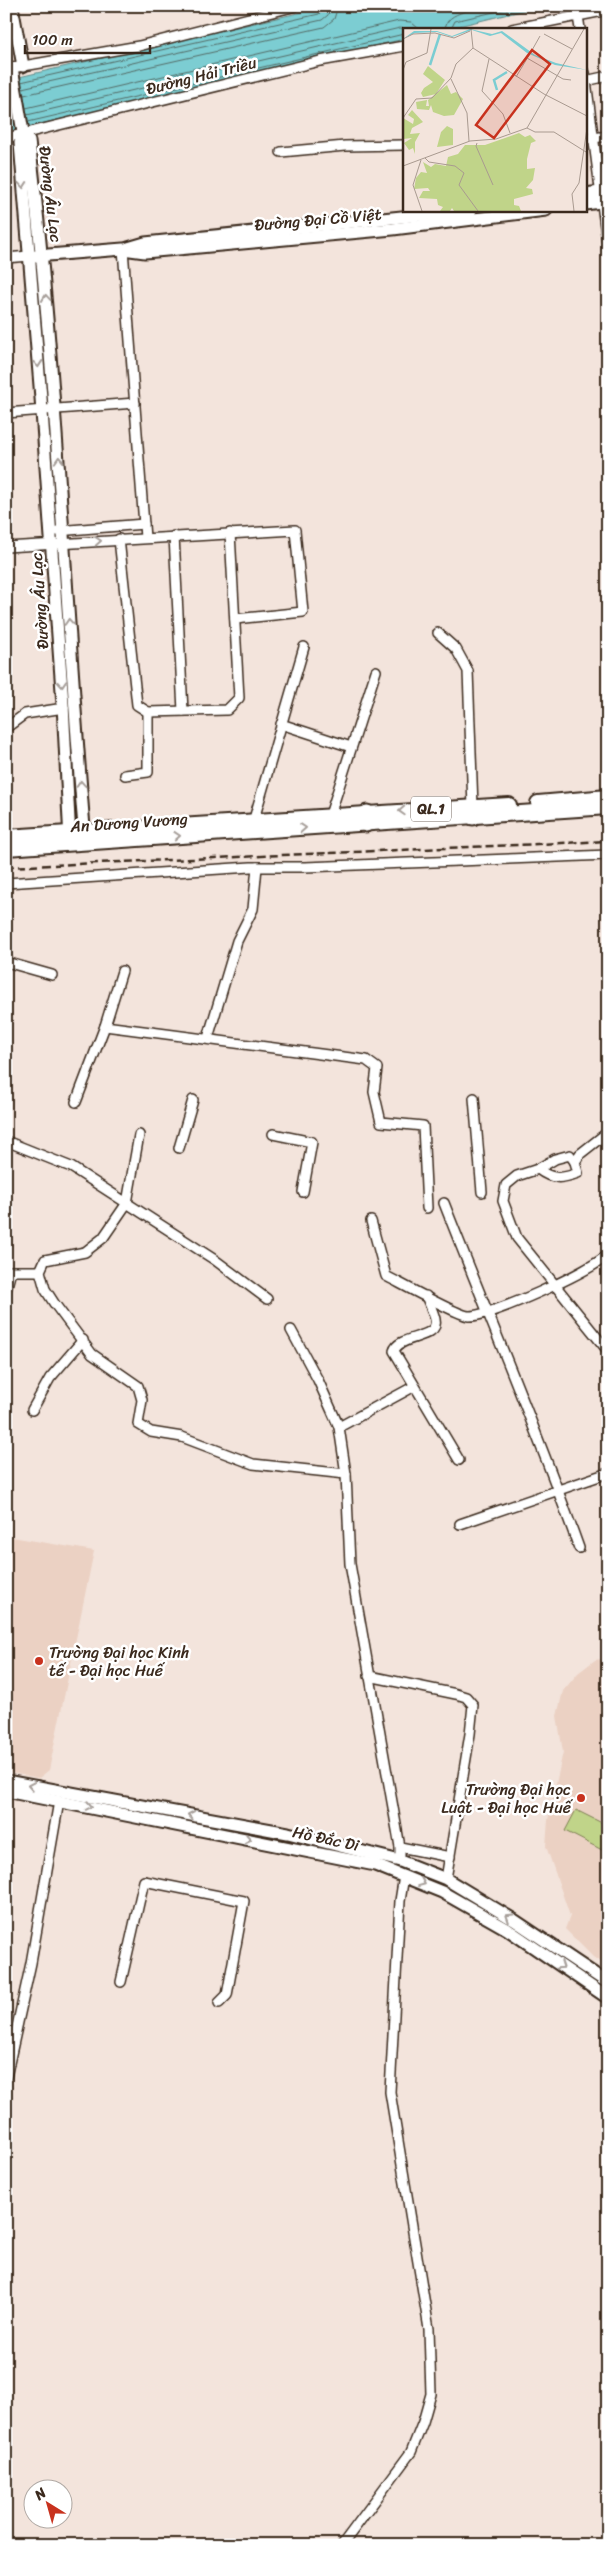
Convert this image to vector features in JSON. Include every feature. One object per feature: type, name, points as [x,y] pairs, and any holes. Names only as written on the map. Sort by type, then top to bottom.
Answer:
[{"type":"main road","name":"QL.1","points":[[473,812],[608,797]]},
{"type":"main road","name":"QL.1","points":[[254,825],[473,812],[608,807]]},
{"type":"main road","name":"QL.1","points":[[254,825],[330,815],[366,818]]},
{"type":"main road","name":"An Dương Vương","points":[[6,848],[70,839],[254,825]]},
{"type":"main road","name":"An Dương Vương","points":[[6,837],[70,839]]},
{"type":"street","points":[[12,6],[14,70],[23,132]]},
{"type":"street","points":[[14,70],[139,46],[296,6]]},
{"type":"street","points":[[517,28],[608,10]]},
{"type":"street","points":[[578,16],[580,28]]},
{"type":"street","name":"Đường Hải Triều","points":[[6,138],[23,132],[320,62],[403,46]]},
{"type":"street","points":[[608,76],[586,78],[589,138],[604,196],[608,250]]},
{"type":"street","name":"Đường Âu Lạc","points":[[23,132],[29,141],[56,408],[85,838]]},
{"type":"street","name":"Đường Âu Lạc","points":[[23,132],[20,143],[64,708],[70,839]]},
{"type":"street","points":[[589,138],[608,136]]},
{"type":"street","points":[[281,152],[345,146],[403,145]]},
{"type":"street","points":[[586,194],[604,196]]},
{"type":"street","points":[[586,204],[604,196]]},
{"type":"street","name":"Đường Đại Cồ Việt","points":[[6,258],[123,249],[145,243],[318,231],[465,211]]},
{"type":"street","name":"Đường Đại Cồ Việt","points":[[432,217],[530,211]]},
{"type":"street","points":[[123,249],[145,538]]},
{"type":"street","points":[[6,413],[135,403]]},
{"type":"street","points":[[50,532],[144,524]]},
{"type":"street","points":[[6,547],[295,530],[303,612],[235,619]]},
{"type":"street","points":[[119,539],[137,705],[148,712],[227,710],[239,698],[230,533]]},
{"type":"street","points":[[174,536],[183,711]]},
{"type":"street","points":[[438,633],[456,649],[468,671],[473,812]]},
{"type":"street","points":[[254,825],[304,647]]},
{"type":"street","points":[[330,815],[376,671]]},
{"type":"street","points":[[6,728],[25,714],[64,708]]},
{"type":"street","points":[[125,775],[148,772],[148,712]]},
{"type":"street","points":[[64,721],[76,721]]},
{"type":"street","points":[[281,724],[351,747]]},
{"type":"street","points":[[6,883],[257,867],[305,867],[608,855]]},
{"type":"street","points":[[208,1038],[236,940],[253,909],[257,867]]},
{"type":"street","points":[[6,962],[52,975]]},
{"type":"street","points":[[76,1102],[105,1026],[122,971]]},
{"type":"street","points":[[105,1026],[366,1060],[377,1068],[374,1092],[381,1122],[423,1126],[427,1208]]},
{"type":"street","points":[[474,1098],[482,1192]]},
{"type":"street","points":[[179,1148],[193,1100]]},
{"type":"street","points":[[575,1162],[580,1154],[608,1132]]},
{"type":"street","points":[[273,1134],[312,1142],[303,1192]]},
{"type":"street","points":[[139,1135],[127,1203],[104,1238],[95,1246],[85,1252],[46,1260],[40,1271],[45,1289],[92,1354],[138,1386],[142,1400],[138,1424],[151,1432],[182,1436],[253,1464],[346,1474]]},
{"type":"street","points":[[6,1140],[71,1167],[215,1260],[267,1299]]},
{"type":"street","points":[[538,1169],[548,1176],[562,1178],[578,1173],[575,1162],[570,1155],[555,1159],[538,1169],[518,1176],[506,1185],[503,1201],[517,1238],[608,1350]]},
{"type":"street","points":[[444,1203],[486,1312],[536,1430],[579,1548]]},
{"type":"street","points":[[371,1221],[386,1276],[468,1317],[556,1286],[602,1261],[608,1254]]},
{"type":"street","points":[[6,1290],[11,1271],[40,1271]]},
{"type":"street","points":[[426,1296],[436,1321],[434,1326],[428,1333],[401,1342],[394,1351],[459,1460]]},
{"type":"street","points":[[292,1330],[318,1380],[339,1427],[346,1474],[350,1564],[400,1848],[400,1861]]},
{"type":"street","points":[[32,1410],[50,1378],[83,1340]]},
{"type":"street","points":[[339,1427],[414,1387]]},
{"type":"street","points":[[460,1524],[608,1473]]},
{"type":"street","points":[[370,1676],[456,1694],[466,1697],[473,1705],[446,1879]]},
{"type":"street","name":"Hồ Đắc Di","points":[[6,1781],[288,1833],[400,1861],[446,1879],[514,1920],[608,1983]]},
{"type":"street","name":"Hồ Đắc Di","points":[[6,1791],[366,1864],[404,1876],[442,1892],[507,1929],[608,1998]]},
{"type":"street","points":[[6,2076],[31,1963],[59,1801]]},
{"type":"street","points":[[400,1848],[450,1857]]},
{"type":"street","points":[[342,2545],[411,2452],[423,2422],[431,2394],[429,2329],[390,2092],[400,1901],[404,1876]]},
{"type":"street","points":[[121,1982],[144,1881],[244,1901],[227,1996],[219,2003]]},
{"type":"shaded area","name":"Trường Đại học Kinh tế - Đại học Huế","points":[[6,1536],[94,1551],[49,1770],[39,1778],[6,1772]]},
{"type":"shaded area","name":"Trường Đại học Luật - Đại học Huế","points":[[608,1658],[608,1966],[594,1958],[565,1929],[570,1916],[546,1846],[548,1820],[563,1752],[557,1716],[563,1691],[578,1673],[595,1660]]},
{"type":"green space","points":[[576,1810],[608,1826],[606,1852],[565,1831]]},
{"type":"water","points":[[329,6],[542,6],[450,28],[403,28],[403,39],[6,132],[6,80]]},
{"type":"railway","points":[[6,867],[608,841]]},
{"type":"place","name":"Trường Đại học Kinh tế - Đại học Huế","points":[[39,1661]]},
{"type":"place","name":"Trường Đại học Luật - Đại học Huế","points":[[581,1798]]}]
